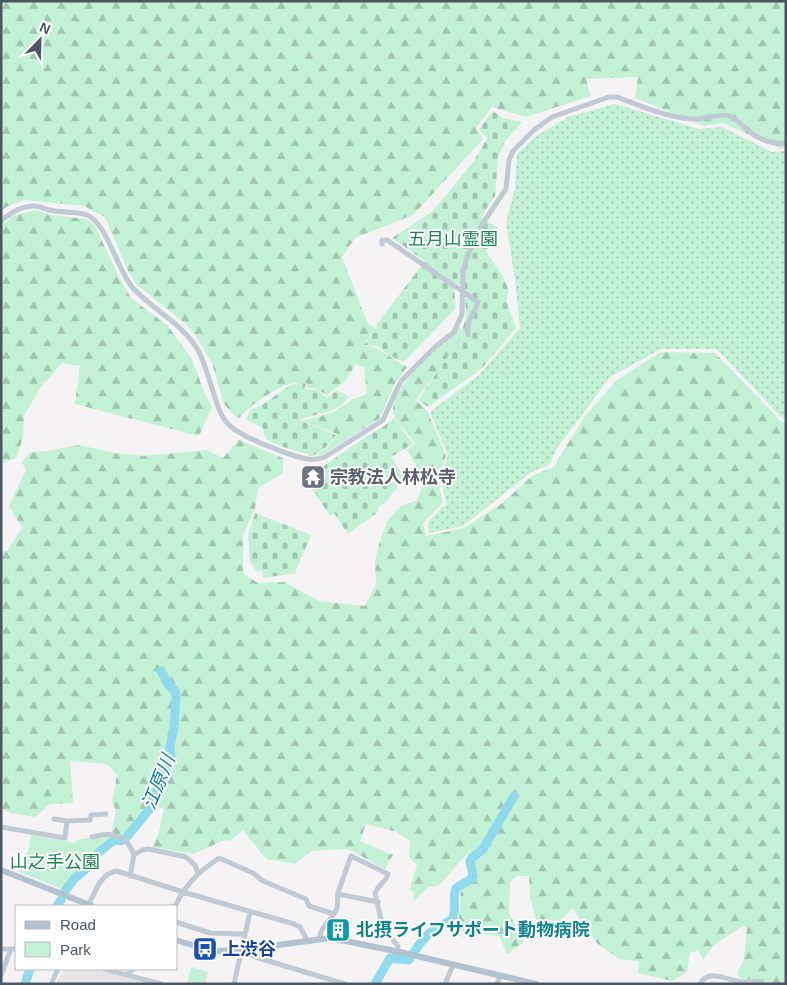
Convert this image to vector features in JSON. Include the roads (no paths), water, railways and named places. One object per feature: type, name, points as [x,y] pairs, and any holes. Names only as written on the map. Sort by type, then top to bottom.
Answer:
[{"type":"main road","points":[[1,870],[87,905]]},
{"type":"main road","points":[[178,941],[204,949],[218,951],[242,950],[320,938],[342,940],[536,984]]},
{"type":"street","points":[[1,221],[9,213],[36,206],[52,211],[87,215],[96,221],[130,285],[141,297],[176,324],[197,349],[204,362],[227,423],[245,436],[308,459],[316,460],[326,457],[383,420],[402,380],[436,346],[454,332],[462,314],[463,270],[481,226],[506,189],[509,160],[513,150],[534,130],[552,117],[609,96],[618,97],[679,118],[694,119],[724,115],[737,120],[750,133],[777,145],[786,143]]},
{"type":"street","points":[[382,244],[382,240],[387,240],[478,302],[476,310],[470,317],[467,325],[468,335]]},
{"type":"street","points":[[54,819],[67,821],[90,820],[91,815],[106,814]]},
{"type":"street","points":[[1,827],[65,838],[67,821]]},
{"type":"street","points":[[92,837],[112,833],[123,839],[134,855],[130,876]]},
{"type":"street","points":[[134,855],[142,850],[149,849],[181,856],[190,859],[198,873]]},
{"type":"street","points":[[320,938],[324,925],[337,908],[338,894],[352,856],[388,874],[387,879],[376,889],[375,893],[383,928],[398,946],[398,952]]},
{"type":"street","points":[[176,905],[198,873],[218,858],[253,873],[263,881],[306,899],[309,906],[334,914]]},
{"type":"street","points":[[90,905],[104,876],[117,871],[294,924],[300,927],[307,940]]},
{"type":"street","points":[[338,894],[378,902]]},
{"type":"street","points":[[234,984],[250,912]]},
{"type":"street","points":[[178,923],[210,934],[245,934]]},
{"type":"street","points":[[1,949],[14,949],[1,974]]},
{"type":"street","points":[[242,950],[254,957],[345,984]]},
{"type":"street","points":[[445,984],[454,965]]},
{"type":"street","points":[[51,984],[58,970]]},
{"type":"street","points":[[108,970],[161,984]]},
{"type":"street","points":[[127,975],[133,970]]},
{"type":"street","points":[[497,984],[500,975]]},
{"type":"street","points":[[700,984],[709,975],[742,982],[762,981]]},
{"type":"street","points":[[319,983],[321,976]]},
{"type":"waterway","name":"江原川","points":[[65,891],[74,879],[88,867],[98,853],[114,840],[121,841],[125,839],[149,810],[171,755],[170,746],[174,727],[175,691],[168,684],[161,671]]},
{"type":"waterway","points":[[375,984],[390,958],[409,960],[427,936],[452,919],[456,888],[473,876],[470,861],[483,849],[514,796]]},
{"type":"waterway","name":"江原川","points":[[58,905],[61,900]]},
{"type":"waterway","name":"江原川","points":[[25,984],[30,970]]},
{"type":"place","name":"宗教法人林松寺","points":[[313,477]]},
{"type":"place","name":"北摂ライフサポート動物病院","points":[[338,930]]},
{"type":"place","name":"上渋谷","points":[[205,949]]},
{"type":"park label","name":"五月山霊園","points":[[453,239]]},
{"type":"park label","name":"山之手公園","points":[[55,862]]}]
